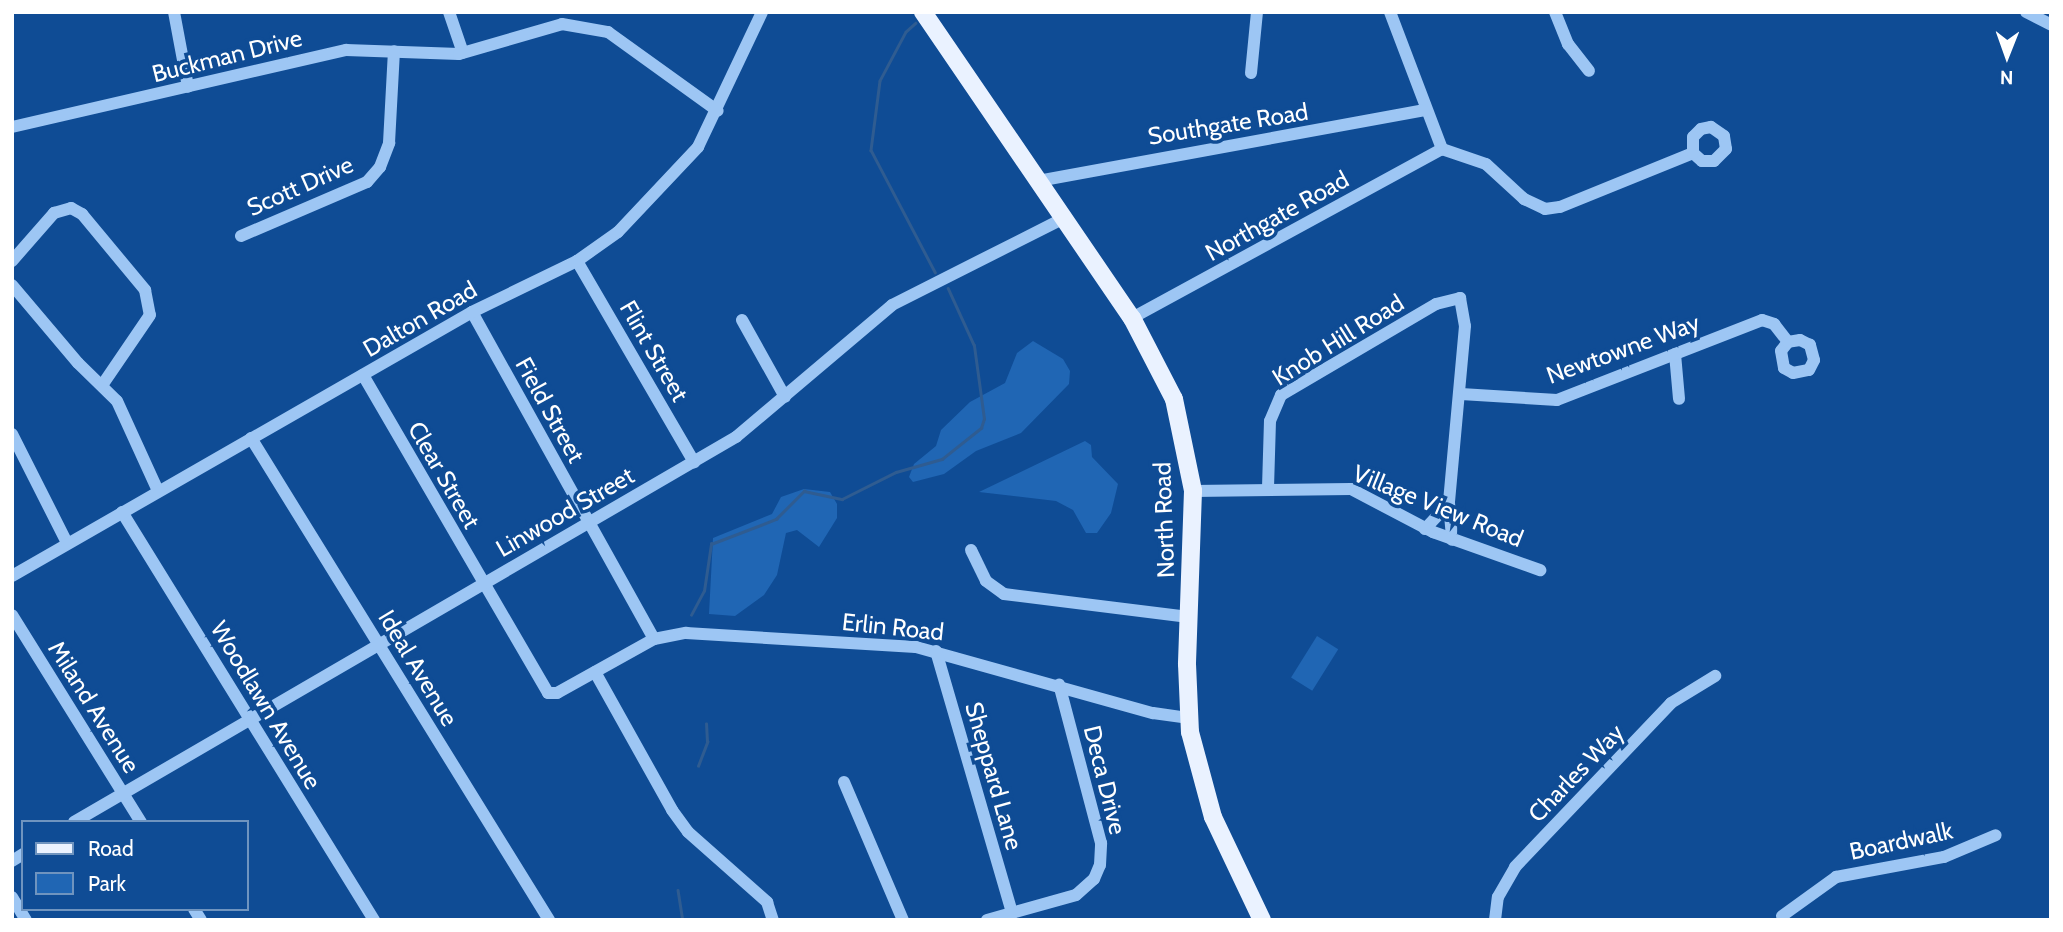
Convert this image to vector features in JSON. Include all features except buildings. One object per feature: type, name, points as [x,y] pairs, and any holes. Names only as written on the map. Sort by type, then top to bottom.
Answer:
[{"type":"main road","name":"North Road","points":[[923,12],[1132,318],[1174,399],[1193,491],[1188,718],[1213,817],[1262,920]]},
{"type":"street","points":[[174,12],[188,87]]},
{"type":"street","points":[[449,12],[463,53]]},
{"type":"street","name":"Dalton Road","points":[[12,576],[472,312],[577,261],[618,232],[678,173],[718,111],[762,12]]},
{"type":"street","points":[[1251,73],[1257,12]]},
{"type":"street","points":[[1390,12],[1424,110],[1442,149],[1486,164],[1524,199],[1545,209],[1693,153]]},
{"type":"street","points":[[1555,12],[1568,44],[1589,71]]},
{"type":"street","points":[[2026,12],[2051,25]]},
{"type":"street","name":"Buckman Drive","points":[[12,127],[346,50],[463,53],[553,25],[596,28],[619,38],[718,111]]},
{"type":"street","name":"Scott Drive","points":[[241,236],[367,182],[380,166],[389,143],[394,51]]},
{"type":"street","name":"Southgate Road","points":[[1038,181],[1424,110]]},
{"type":"street","name":"Northgate Road","points":[[1132,318],[1442,149]]},
{"type":"street","points":[[12,261],[54,213],[71,208],[82,214],[145,290],[150,315],[103,384]]},
{"type":"street","name":"Linwood Street","points":[[77,820],[377,643],[694,462],[749,428],[892,305],[1062,219]]},
{"type":"street","name":"Flint Street","points":[[577,261],[694,462]]},
{"type":"street","points":[[12,285],[78,363],[103,384],[117,401],[158,492]]},
{"type":"street","name":"Knob Hill Road","points":[[1268,488],[1269,427],[1281,395],[1436,304],[1462,299],[1461,394]]},
{"type":"street","name":"Field Street","points":[[472,312],[654,639]]},
{"type":"street","points":[[742,320],[785,397]]},
{"type":"street","name":"Newtowne Way","points":[[1461,394],[1557,400],[1762,320],[1774,324],[1788,342]]},
{"type":"street","points":[[1675,354],[1679,399]]},
{"type":"street","name":"Clear Street","points":[[363,376],[544,692],[557,693],[595,672]]},
{"type":"street","points":[[1452,540],[1449,503],[1461,394]]},
{"type":"street","points":[[12,433],[67,543]]},
{"type":"street","name":"Ideal Avenue","points":[[251,438],[549,920]]},
{"type":"street","name":"Village View Road","points":[[1193,491],[1351,489],[1425,529],[1540,570]]},
{"type":"street","points":[[1425,529],[1449,503]]},
{"type":"street","name":"Woodlawn Avenue","points":[[122,512],[373,920]]},
{"type":"street","points":[[971,550],[986,581],[1004,594],[1189,617]]},
{"type":"street","name":"Miland Avenue","points":[[12,615],[140,820]]},
{"type":"street","name":"Erlin Road","points":[[595,672],[654,639],[699,633],[936,651],[1153,713],[1188,718]]},
{"type":"street","name":"Sheppard Lane","points":[[936,651],[1012,912]]},
{"type":"street","points":[[595,672],[672,810],[688,832],[762,897],[773,920]]},
{"type":"street","name":"Charles Way","points":[[1495,920],[1498,897],[1515,867],[1671,703],[1715,676]]},
{"type":"street","name":"Deca Drive","points":[[987,920],[1076,895],[1089,886],[1100,865],[1101,843],[1059,684]]},
{"type":"street","points":[[844,782],[903,920]]},
{"type":"street","name":"Boardwalk","points":[[1782,918],[1836,877],[1944,857],[1996,835]]},
{"type":"street","points":[[12,897],[26,920]]},
{"type":"green space","points":[[1033,341],[1063,359],[1070,371],[1069,384],[1021,433],[976,451],[944,474],[913,482],[909,477],[914,464],[936,446],[941,430],[970,402],[1005,383],[1017,353]]},
{"type":"green space","points":[[1085,441],[1091,445],[1092,457],[1118,484],[1111,513],[1097,533],[1086,533],[1073,510],[1056,501],[979,492]]},
{"type":"green space","points":[[804,489],[830,492],[837,504],[837,518],[819,547],[797,530],[786,533],[777,575],[764,595],[735,616],[709,614],[713,538],[772,514],[781,497]]},
{"type":"green space","points":[[1317,636],[1338,649],[1312,691],[1291,678]]},
{"type":"waterway","points":[[916,23],[906,32],[880,81],[871,150],[935,272]]},
{"type":"waterway","points":[[691,615],[704,591],[711,544],[776,519],[804,491],[842,499],[896,472],[942,459],[981,428],[984,419],[974,346],[948,289]]},
{"type":"waterway","points":[[698,766],[707,742],[706,724]]},
{"type":"waterway","points":[[678,890],[683,920]]}]
